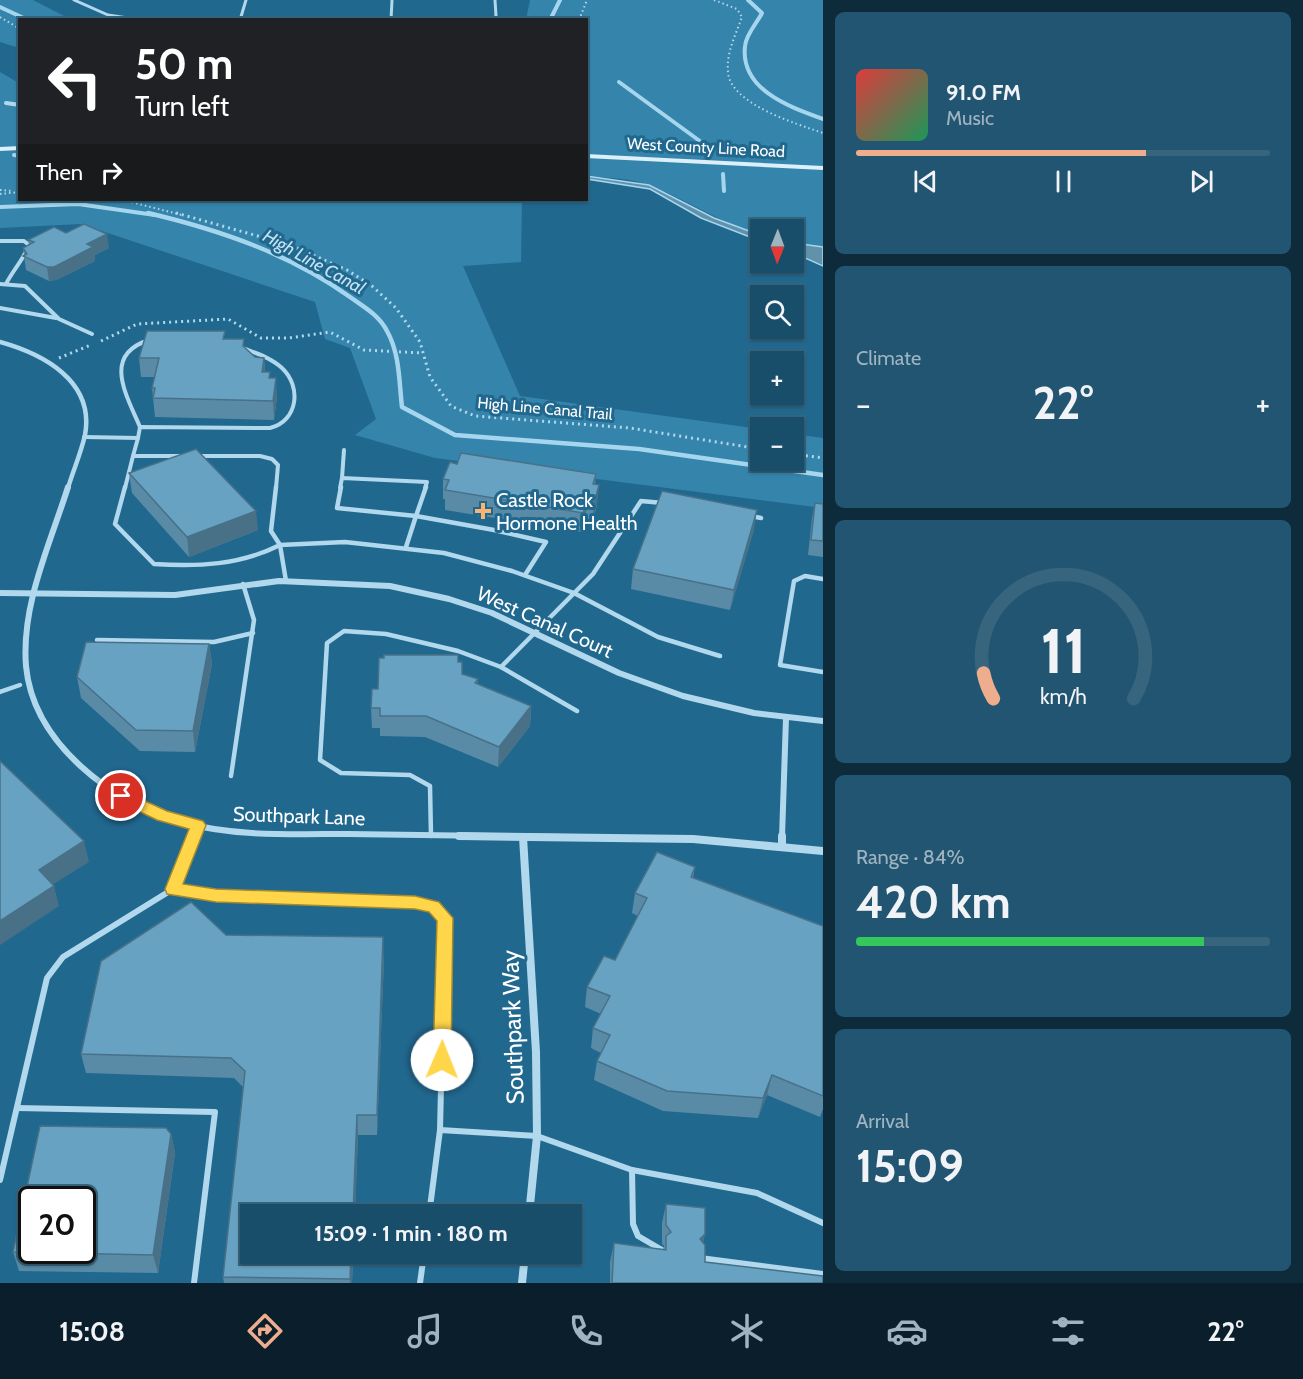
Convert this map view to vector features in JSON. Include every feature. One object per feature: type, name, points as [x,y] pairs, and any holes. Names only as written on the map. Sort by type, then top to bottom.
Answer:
[{"type":"main road","points":[[0,149],[18,148]]},
{"type":"main road","name":"West County Line Road","points":[[588,156],[823,168]]},
{"type":"street","points":[[6,103],[18,105]]},
{"type":"street","points":[[0,342],[17,346],[50,362],[80,390],[87,417],[84,437],[34,593],[18,633]]},
{"type":"street","name":"West Canal Court","points":[[0,593],[175,595],[243,584],[286,581],[390,586],[417,591],[474,608],[536,632],[619,673],[652,686],[721,706],[786,718],[823,721]]},
{"type":"street","points":[[782,846],[786,718]]},
{"type":"street","name":"Southpark Lane","points":[[34,720],[60,754],[101,785],[162,816],[246,833],[693,839],[823,851]]},
{"type":"street","name":"Southpark Way","points":[[523,837],[536,1052],[537,1136],[530,1204]]},
{"type":"street","points":[[522,1283],[524,1264]]},
{"type":"lane","points":[[74,0],[108,15],[128,18]]},
{"type":"lane","points":[[241,18],[246,0]]},
{"type":"lane","points":[[391,18],[392,0]]},
{"type":"lane","points":[[494,18],[496,16],[495,0]]},
{"type":"lane","points":[[0,241],[24,241],[29,245],[25,256],[17,262],[6,284]]},
{"type":"lane","points":[[0,284],[25,286],[59,319]]},
{"type":"lane","points":[[0,308],[59,319],[92,334]]},
{"type":"lane","points":[[152,340],[137,342],[130,346],[124,355],[119,371],[140,427],[115,524],[154,564],[207,564],[264,554],[280,545],[345,542],[444,554],[525,576],[574,593],[658,637],[720,656]]},
{"type":"lane","points":[[140,427],[270,428],[287,421],[293,414],[296,390],[294,383],[275,361],[236,345]]},
{"type":"lane","points":[[84,437],[138,438]]},
{"type":"lane","points":[[344,450],[337,508],[416,515],[470,524],[546,542],[525,576]]},
{"type":"lane","points":[[133,456],[260,456],[272,459],[278,465],[271,531],[280,545],[286,581]]},
{"type":"lane","points":[[342,478],[426,482],[406,548]]},
{"type":"lane","points":[[501,667],[593,574],[641,501],[673,504]]},
{"type":"lane","points":[[739,514],[761,518]]},
{"type":"lane","points":[[823,579],[806,576],[794,581],[780,665],[823,672]]},
{"type":"lane","points":[[231,776],[254,620],[243,584]]},
{"type":"lane","points":[[431,836],[430,786],[410,775],[341,773],[320,760],[327,643],[344,631],[386,634],[458,651],[501,667],[577,711]]},
{"type":"lane","points":[[97,640],[214,642],[253,633]]},
{"type":"lane","points":[[0,692],[20,685]]},
{"type":"lane","points":[[0,1180],[47,978],[63,957],[173,889],[198,825]]},
{"type":"lane","points":[[173,889],[216,895],[415,902],[434,907],[445,918],[440,1130],[430,1204]]},
{"type":"lane","points":[[17,1108],[215,1112],[194,1283]]},
{"type":"lane","points":[[440,1130],[537,1136],[632,1170],[757,1193],[823,1222]]},
{"type":"lane","points":[[632,1170],[633,1224],[639,1236],[662,1250]]},
{"type":"lane","points":[[700,1258],[823,1274]]},
{"type":"lane","points":[[420,1283],[422,1264]]},
{"type":"path","points":[[580,18],[587,0]]},
{"type":"path","points":[[714,0],[737,9],[742,17],[730,51],[727,68],[733,87],[756,106],[823,133]]},
{"type":"path","points":[[0,17],[18,28]]},
{"type":"path","points":[[0,192],[18,191]]},
{"type":"path","name":"High Line Canal Trail","points":[[127,201],[280,242],[347,270],[372,286],[396,308],[420,342],[430,377],[451,406],[475,416],[630,428],[750,447]]},
{"type":"path","points":[[50,362],[137,324],[194,319],[228,319],[261,338],[289,338],[330,332],[364,350],[423,353]]},
{"type":"path","points":[[804,456],[823,459]]},
{"type":"shaded area","points":[[0,0],[33,0],[68,18],[18,18],[18,48],[0,42]]},
{"type":"shaded area","points":[[530,0],[823,0],[823,247],[804,244],[804,219],[750,219],[750,232],[643,183],[588,176],[588,18],[526,18]]},
{"type":"shaded area","points":[[0,72],[18,82],[18,201],[522,201],[521,262],[463,266],[520,396],[750,428],[750,471],[804,471],[804,435],[823,438],[823,508],[435,458],[355,435],[376,419],[350,348],[325,339],[315,302],[81,224],[0,228]]},
{"type":"shaded area","points":[[588,176],[649,185],[714,218],[750,231],[750,237],[701,218],[650,189],[588,179]]},
{"type":"shaded area","points":[[804,244],[823,247],[823,266],[804,257]]},
{"type":"building","points":[[84,224],[107,234],[87,244],[93,247],[54,267],[47,267],[23,256],[27,254],[23,248],[34,242],[28,240],[54,227],[66,233]]},
{"type":"building","points":[[147,331],[225,331],[223,339],[244,339],[243,346],[255,357],[264,358],[262,372],[270,372],[269,378],[276,378],[273,401],[153,398],[155,388],[152,388],[159,358],[139,358]]},
{"type":"building","points":[[196,449],[256,511],[187,537],[129,473]]},
{"type":"building","points":[[461,453],[596,474],[593,484],[599,485],[594,503],[587,502],[583,513],[445,490],[449,480],[443,479],[450,462],[457,464]]},
{"type":"building","points":[[662,491],[757,510],[734,590],[633,569]]},
{"type":"building","points":[[815,503],[823,504],[823,541],[811,540]]},
{"type":"building","points":[[86,642],[209,644],[193,731],[136,730],[77,677]]},
{"type":"building","points":[[384,655],[458,655],[458,662],[462,662],[462,674],[478,679],[475,683],[531,706],[499,747],[426,716],[380,716],[380,708],[371,708],[372,689],[378,689],[379,658],[384,658]]},
{"type":"building","points":[[0,761],[84,841],[39,870],[54,886],[0,921]]},
{"type":"building","points":[[657,852],[695,867],[691,877],[823,926],[823,1096],[772,1075],[763,1098],[667,1091],[597,1061],[610,1035],[593,1028],[610,996],[587,987],[604,956],[615,960],[647,898],[635,893]]},
{"type":"building","points":[[191,902],[226,935],[383,937],[377,1115],[357,1115],[353,1204],[240,1204],[240,1264],[351,1264],[350,1279],[223,1277],[245,1071],[231,1058],[81,1054],[101,961]]},
{"type":"building","points":[[40,1126],[166,1128],[171,1134],[153,1255],[96,1254],[96,1186],[27,1186]]},
{"type":"building","points":[[666,1204],[705,1208],[705,1234],[700,1239],[705,1245],[705,1262],[823,1276],[823,1283],[612,1283],[614,1243],[666,1250],[666,1236],[671,1232],[666,1225]]},
{"type":"building","points":[[18,1229],[18,1252],[13,1252]]},
{"type":"waterway","name":"High Line Canal","points":[[551,18],[560,0]]},
{"type":"waterway","name":"High Line Canal","points":[[748,0],[762,13],[745,46],[750,74],[759,85],[782,102],[823,119]]},
{"type":"waterway","name":"High Line Canal","points":[[0,7],[24,18]]},
{"type":"waterway","points":[[619,82],[708,147]]},
{"type":"waterway","points":[[14,155],[18,156]]},
{"type":"waterway","points":[[723,174],[724,191]]},
{"type":"waterway","name":"High Line Canal","points":[[0,207],[78,204],[155,215]]},
{"type":"waterway","name":"High Line Canal","points":[[148,213],[202,227],[279,256],[327,282],[366,308],[380,320],[391,340],[398,368],[402,407],[455,435],[639,449],[823,475]]},
{"type":"place","name":"Castle Rock Hormone Health","points":[[483,511]]},
{"type":"route","points":[[121,796],[162,816],[198,825],[173,889],[216,895],[415,902],[434,907],[445,918],[442,1060]]}]
